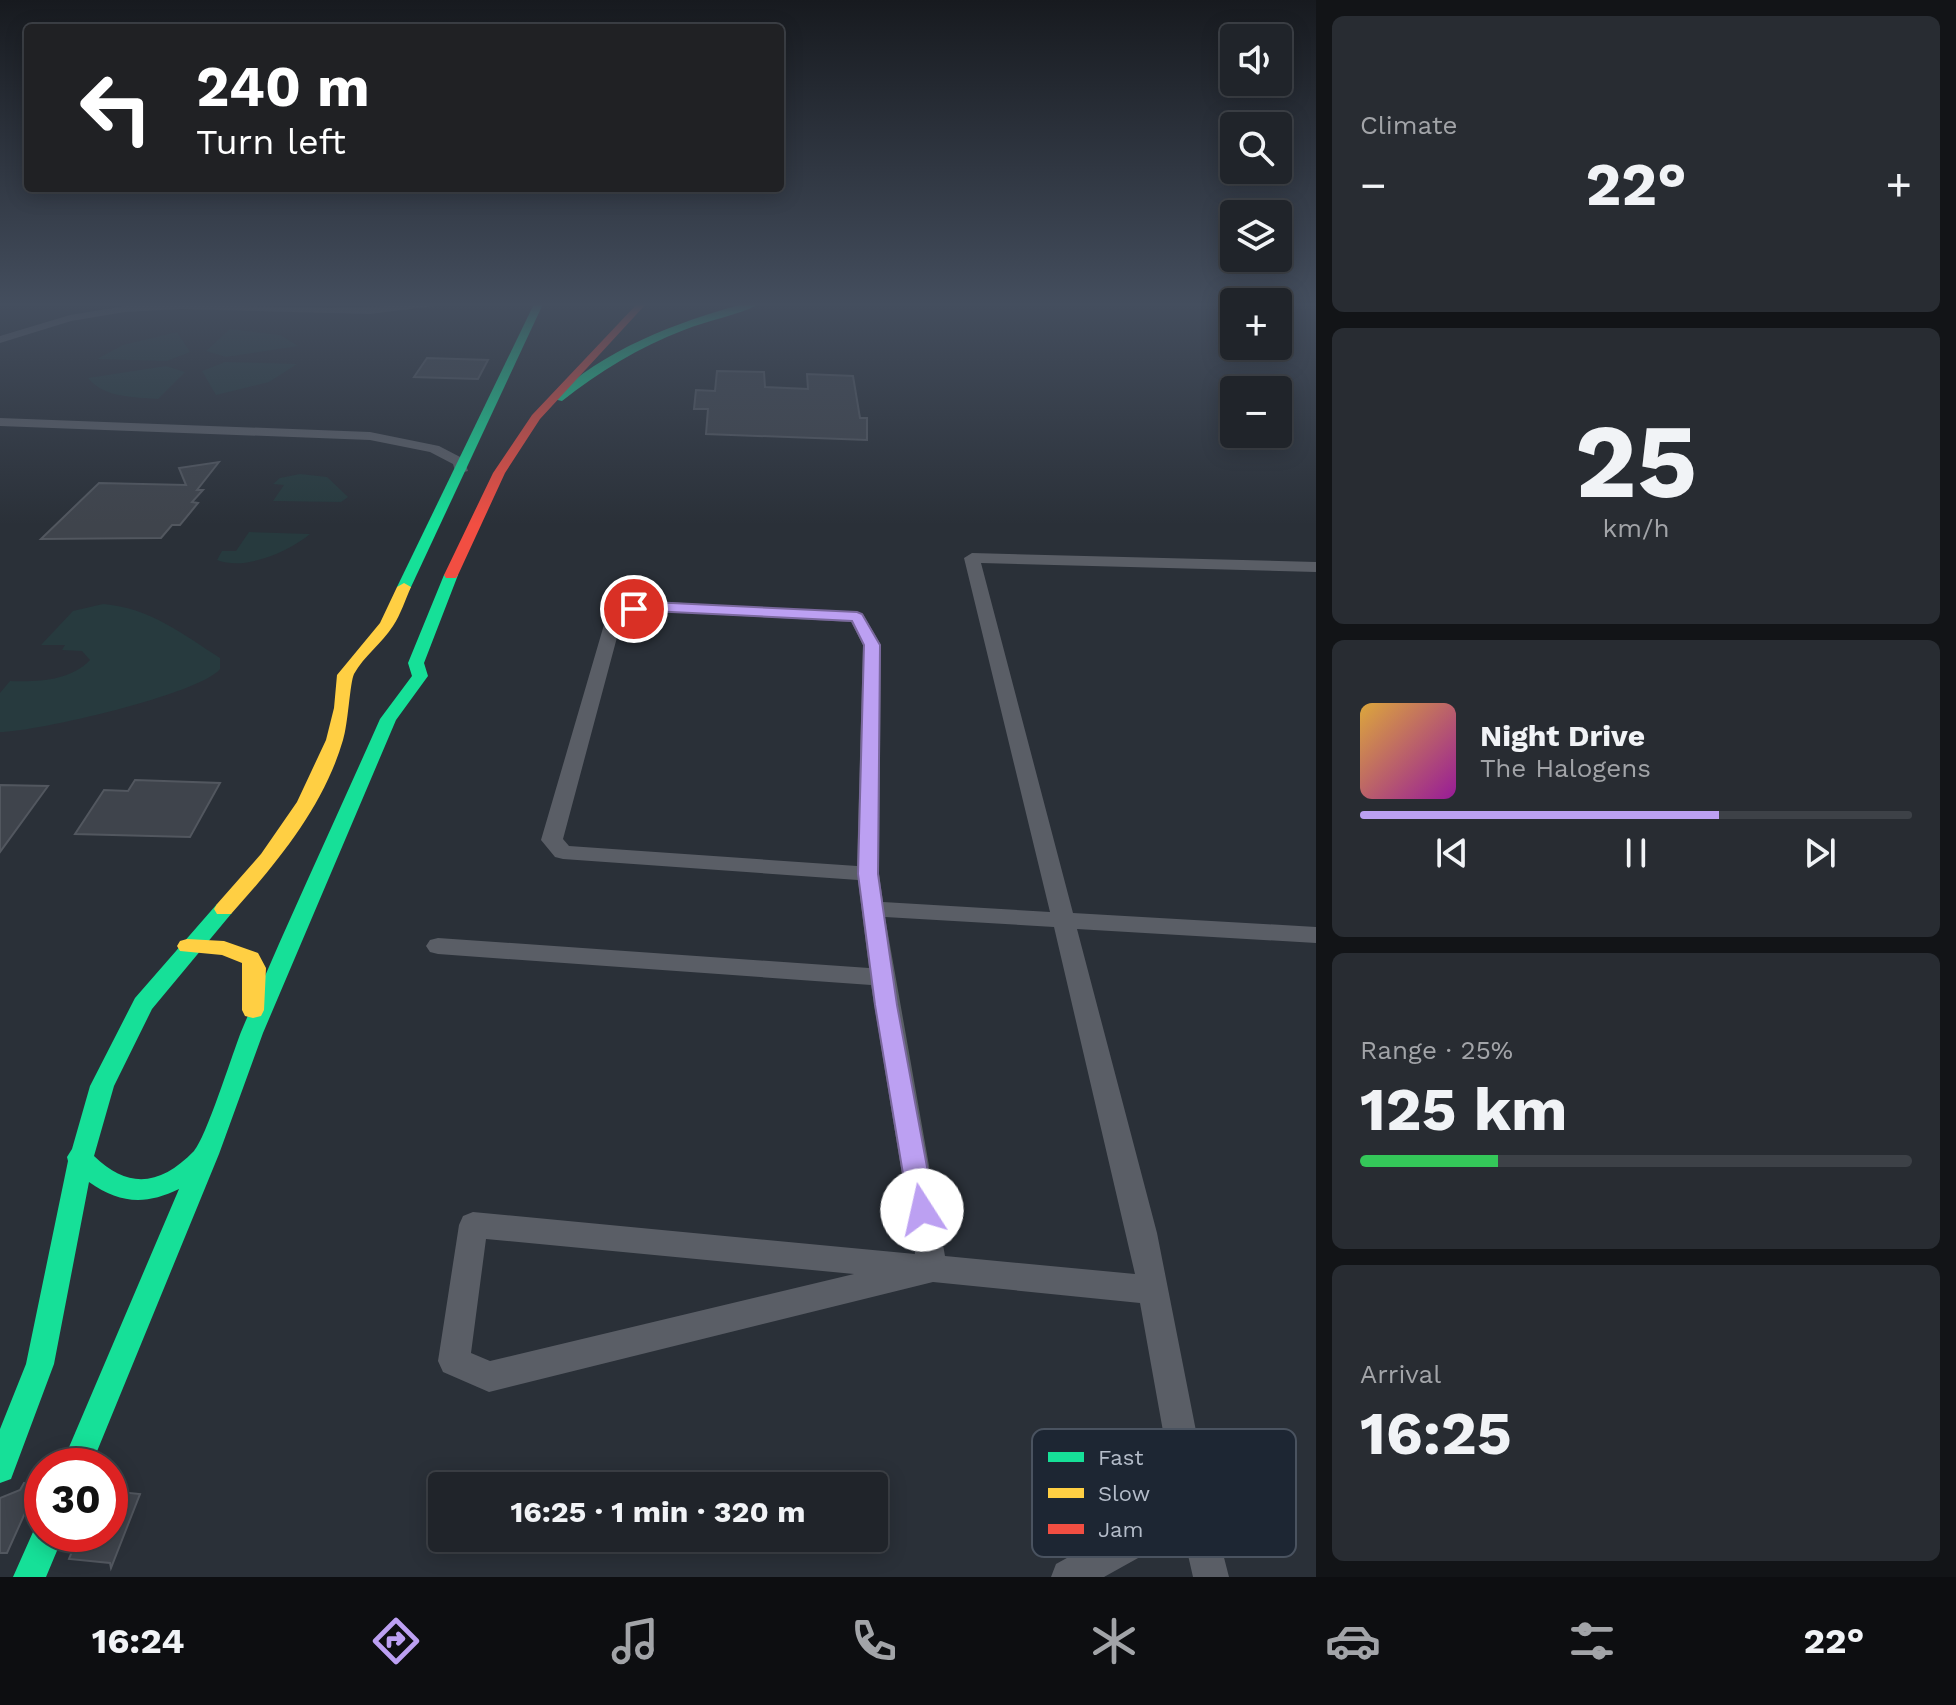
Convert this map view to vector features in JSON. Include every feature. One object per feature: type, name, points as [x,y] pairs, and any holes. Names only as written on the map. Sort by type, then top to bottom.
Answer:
[{"type":"main road","points":[[362,693],[345,675],[358,663],[387,624],[505,378]]},
{"type":"main road","points":[[84,1448],[207,1154],[252,1033],[388,719],[420,676],[416,663],[430,621],[478,515],[499,473],[536,417],[573,378]]},
{"type":"main road","points":[[536,417],[582,378]]},
{"type":"main road","points":[[358,663],[389,656],[416,663]]},
{"type":"main road","points":[[362,693],[409,688]]},
{"type":"main road","points":[[0,1468],[15,1437],[44,1349],[79,1157],[116,1051],[138,1010],[187,946],[243,889],[289,831],[336,735],[362,693]]},
{"type":"main road","points":[[187,946],[224,948],[251,958],[255,968],[252,1033]]},
{"type":"main road","points":[[79,1157],[95,1178],[110,1189],[145,1193],[162,1189],[187,1174],[207,1154]]},
{"type":"main road","points":[[29,1577],[40,1552]]},
{"type":"street","points":[[0,422],[370,436],[434,449],[459,462],[461,471]]},
{"type":"street","points":[[1179,1429],[1142,1233],[972,558],[1316,567]]},
{"type":"street","points":[[868,874],[563,852],[552,840],[616,611],[651,606],[857,617],[872,645],[868,874],[882,977],[932,1269]]},
{"type":"street","points":[[873,909],[1316,935]]},
{"type":"street","points":[[438,946],[882,977]]},
{"type":"street","points":[[932,1269],[489,1377],[454,1361],[473,1225],[1153,1290]]},
{"type":"street","points":[[1069,1577],[1105,1557]]},
{"type":"street","points":[[1206,1557],[1211,1577]]},
{"type":"green space","points":[[88,378],[179,378],[158,399],[111,393]]},
{"type":"green space","points":[[206,378],[276,378],[269,382],[216,395]]},
{"type":"green space","points":[[300,474],[327,477],[348,497],[341,502],[273,501],[284,485],[273,484],[280,478]]},
{"type":"green space","points":[[249,532],[310,534],[266,558],[240,563],[217,560],[222,551],[236,551]]},
{"type":"green space","points":[[103,604],[120,606],[164,623],[220,658],[220,669],[206,679],[151,700],[47,726],[0,732],[0,693],[10,681],[63,676],[90,660],[82,651],[62,650],[65,645],[41,645],[73,611]]},
{"type":"building","points":[[716,378],[764,378],[765,387],[808,389],[807,378],[853,378],[860,418],[867,418],[867,440],[706,434],[708,409],[694,409],[696,390],[715,391]]},
{"type":"building","points":[[219,462],[197,490],[203,490],[192,502],[198,503],[180,525],[172,525],[161,538],[41,539],[99,483],[186,485],[179,468]]},
{"type":"building","points":[[135,780],[220,783],[190,837],[75,834],[104,790],[128,791]]},
{"type":"building","points":[[0,785],[48,786],[0,852]]},
{"type":"building","points":[[24,1483],[24,1515],[7,1553],[0,1553],[0,1498],[20,1490]]},
{"type":"building","points":[[128,1493],[140,1494],[128,1525]]},
{"type":"building","points":[[72,1552],[117,1552],[111,1568],[110,1563],[69,1559]]},
{"type":"traffic: fast","points":[[404,587],[504,378]]},
{"type":"traffic: fast","points":[[558,399],[586,378]]},
{"type":"traffic: fast","points":[[84,1448],[207,1154],[252,1033],[388,719],[420,676],[416,663],[451,575]]},
{"type":"traffic: fast","points":[[0,1468],[40,1364],[81,1160],[102,1086],[143,1004],[224,909]]},
{"type":"traffic: fast","points":[[79,1157],[110,1184],[125,1190],[140,1191],[170,1182],[203,1158]]},
{"type":"traffic: fast","points":[[29,1577],[40,1552]]},
{"type":"traffic: slow","points":[[224,909],[268,859],[307,802],[335,740],[345,675],[387,624],[404,587]]},
{"type":"traffic: slow","points":[[187,946],[224,948],[251,958],[255,968],[253,1010]]},
{"type":"traffic: jam","points":[[451,575],[499,473],[536,417],[573,378]]},
{"type":"route","points":[[634,609],[651,606],[857,617],[872,645],[868,874],[886,1005],[922,1210]]}]
